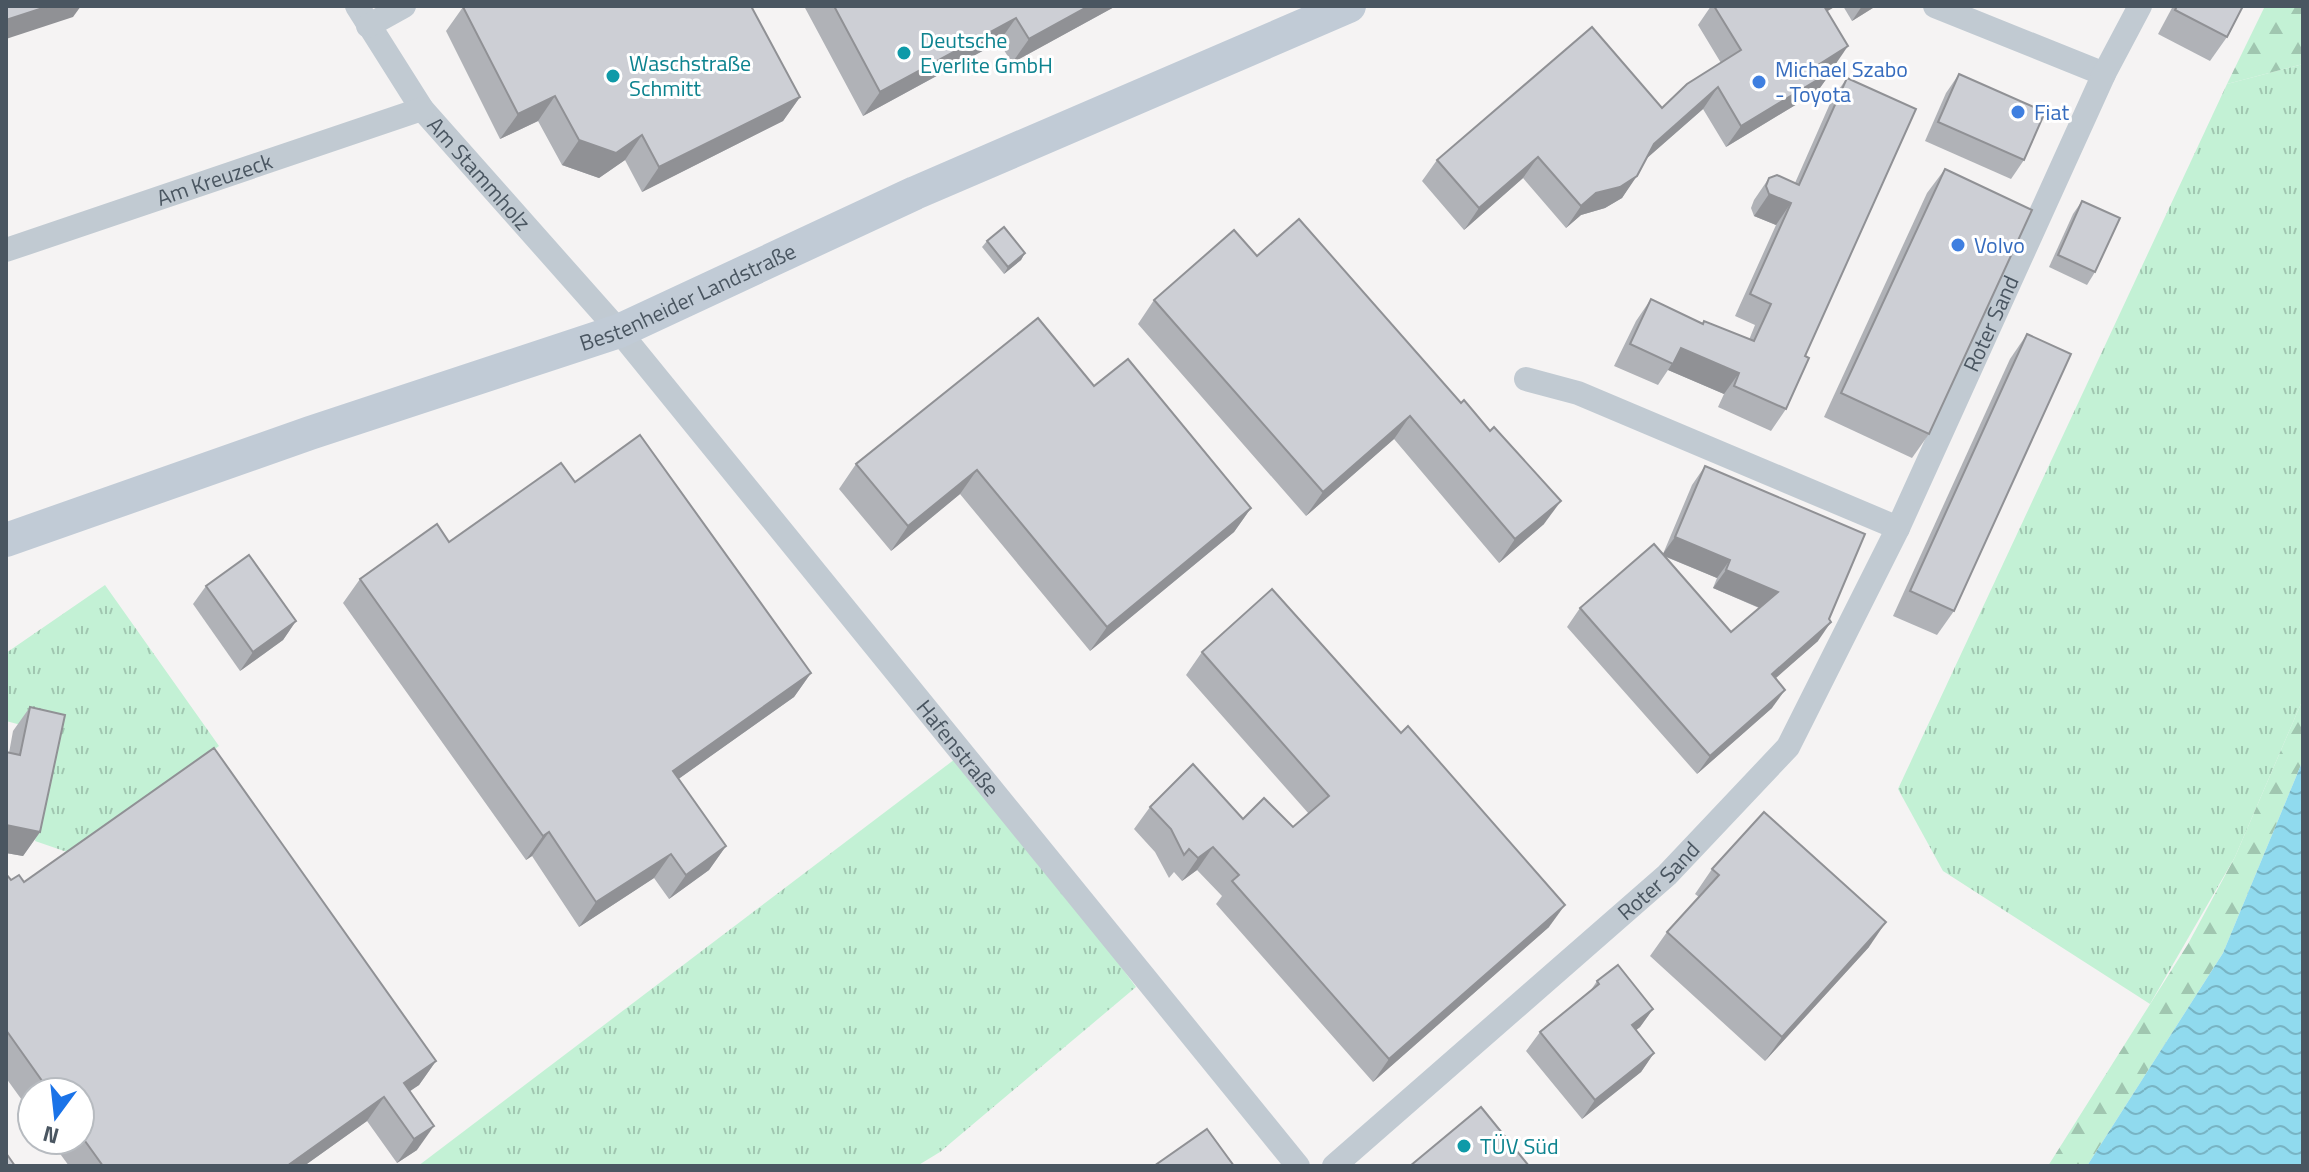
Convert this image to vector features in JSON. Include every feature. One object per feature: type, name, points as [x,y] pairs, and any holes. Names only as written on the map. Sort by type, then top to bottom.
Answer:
[{"type":"main road","name":"Bestenheider Landstraße","points":[[6,540],[310,433],[619,331],[915,193],[1349,6]]},
{"type":"street","points":[[362,16],[404,6]]},
{"type":"street","points":[[1935,6],[2104,74]]},
{"type":"street","name":"Roter Sand","points":[[1334,1166],[1667,875],[1788,747],[1898,528],[2104,74],[2140,6]]},
{"type":"street","name":"Am Stammholz","points":[[362,16],[422,109],[619,331]]},
{"type":"street","name":"Am Kreuzeck","points":[[6,250],[422,109]]},
{"type":"street","name":"Hafenstraße","points":[[619,331],[1298,1166]]},
{"type":"street","points":[[1526,379],[1578,393],[1898,528]]},
{"type":"green space","points":[[2265,6],[2303,6],[2303,64],[2227,84]]},
{"type":"green space","points":[[2303,64],[2303,699],[2235,857],[2150,1004],[1943,871],[1898,789],[2227,84]]},
{"type":"green space","points":[[105,585],[219,746],[67,852],[35,841],[55,734],[6,721],[6,653]]},
{"type":"green space","points":[[2303,699],[2303,760],[2223,953],[2087,1166],[2048,1166],[2188,944],[2235,857]]},
{"type":"green space","points":[[963,753],[1136,987],[940,1152],[917,1166],[418,1166]]},
{"type":"water","points":[[2303,760],[2303,1166],[2087,1166],[2223,953]]},
{"type":"building","points":[[6,6],[49,6],[6,20]]},
{"type":"building","name":"Waschstraße Schmitt","points":[[464,6],[751,6],[800,97],[659,167],[642,135],[616,153],[579,140],[555,96],[518,114]]},
{"type":"building","points":[[834,6],[1089,6],[1029,39],[1016,18],[880,92]]},
{"type":"building","points":[[1714,6],[1824,6],[1848,46],[1818,65],[1832,71],[1741,126],[1718,87],[1654,144],[1637,176],[1620,187],[1596,193],[1581,206],[1538,157],[1479,208],[1437,160],[1592,27],[1662,108],[1687,84],[1741,50]]},
{"type":"building","points":[[2177,6],[2243,6],[2227,37],[2175,10]]},
{"type":"building","points":[[1959,74],[2045,112],[2024,160],[1938,122]]},
{"type":"building","points":[[1847,78],[1916,109],[1805,356],[1809,358],[1786,409],[1734,386],[1739,373],[1681,348],[1673,364],[1630,344],[1651,299],[1703,324],[1704,321],[1754,341],[1771,304],[1750,294],[1791,203],[1769,194],[1766,186],[1769,178],[1777,175],[1799,185]]},
{"type":"building","points":[[1945,169],[2032,210],[1929,434],[1841,393]]},
{"type":"building","points":[[2082,201],[2120,218],[2095,272],[2058,255]]},
{"type":"building","points":[[1299,219],[1461,403],[1464,400],[1490,431],[1494,427],[1561,501],[1515,539],[1410,416],[1323,492],[1154,300],[1234,230],[1257,256]]},
{"type":"building","points":[[1004,227],[1025,253],[1008,267],[987,241]]},
{"type":"building","points":[[1038,318],[1094,386],[1128,359],[1251,508],[1107,627],[977,470],[908,526],[856,464]]},
{"type":"building","points":[[2027,334],[2071,354],[1954,611],[1910,591]]},
{"type":"building","points":[[640,435],[811,673],[673,771],[726,846],[686,875],[671,854],[596,902],[549,832],[543,836],[360,579],[437,524],[449,542],[561,463],[575,482]]},
{"type":"building","points":[[1705,466],[1865,534],[1829,619],[1831,622],[1772,674],[1785,690],[1710,756],[1580,608],[1654,544],[1731,632],[1778,592],[1726,570],[1730,560],[1675,537]]},
{"type":"building","points":[[249,555],[296,621],[253,652],[206,586]]},
{"type":"building","points":[[1272,589],[1401,733],[1408,726],[1565,905],[1389,1059],[1232,881],[1239,875],[1213,847],[1198,858],[1189,849],[1184,855],[1171,829],[1150,807],[1193,764],[1243,819],[1264,798],[1293,827],[1329,796],[1202,652]]},
{"type":"building","points":[[30,707],[65,715],[40,832],[6,825],[6,752],[20,755]]},
{"type":"building","points":[[214,748],[436,1061],[404,1083],[434,1126],[414,1139],[384,1097],[287,1166],[103,1166],[96,1156],[96,1076],[39,1076],[6,1030],[6,874],[11,880],[19,875],[24,882]]},
{"type":"building","points":[[1764,812],[1886,922],[1782,1037],[1667,932],[1719,875],[1712,869]]},
{"type":"building","points":[[1618,965],[1653,1009],[1632,1025],[1654,1053],[1595,1100],[1540,1032]]},
{"type":"building","points":[[1481,1107],[1529,1166],[1410,1166]]},
{"type":"building","points":[[1207,1129],[1234,1166],[1154,1166]]},
{"type":"building","points":[[6,1153],[15,1166],[6,1166]]},
{"type":"place","name":"Deutsche Everlite GmbH","points":[[904,53]]},
{"type":"place","name":"Waschstraße Schmitt","points":[[613,76]]},
{"type":"place","name":"Michael Szabo - Toyota","points":[[1759,82]]},
{"type":"place","name":"Fiat","points":[[2018,112]]},
{"type":"place","name":"Volvo","points":[[1958,245]]},
{"type":"place","name":"TÜV Süd","points":[[1464,1146]]}]
